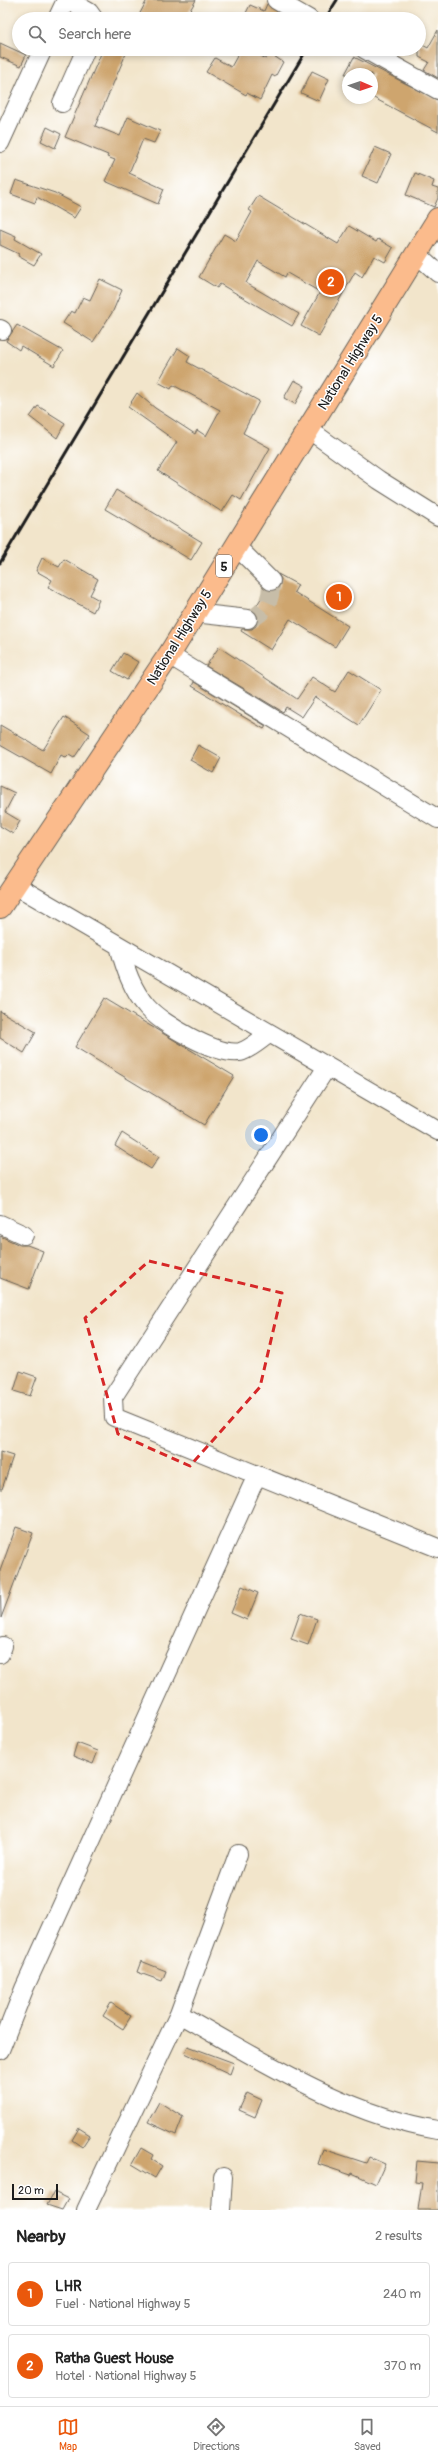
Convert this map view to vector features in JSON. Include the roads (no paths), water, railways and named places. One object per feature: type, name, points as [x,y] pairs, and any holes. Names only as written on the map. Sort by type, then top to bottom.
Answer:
[{"type":"highway","name":"National Highway 5","points":[[0,907],[169,655],[438,219]]},
{"type":"street","points":[[61,12],[67,0],[89,12]]},
{"type":"street","points":[[276,0],[297,12]]},
{"type":"street","points":[[0,143],[40,56]]},
{"type":"street","points":[[62,103],[83,56]]},
{"type":"street","points":[[377,56],[438,90]]},
{"type":"street","points":[[417,254],[438,274]]},
{"type":"street","points":[[308,429],[379,480],[438,517]]},
{"type":"street","points":[[236,546],[271,581]]},
{"type":"street","points":[[194,613],[248,619]]},
{"type":"street","points":[[169,655],[438,819]]},
{"type":"street","points":[[15,885],[438,1131]]},
{"type":"street","points":[[119,946],[126,974],[147,1007],[172,1027],[208,1047],[239,1052],[269,1034]]},
{"type":"street","points":[[327,1067],[112,1398],[114,1418],[438,1548]]},
{"type":"street","points":[[0,1224],[24,1235]]},
{"type":"street","points":[[0,2050],[24,1988],[257,1475]]},
{"type":"street","points":[[86,2210],[179,2014],[238,1854]]},
{"type":"street","points":[[179,2014],[308,2086],[382,2116],[438,2130]]},
{"type":"street","points":[[221,2210],[223,2177]]},
{"type":"tunnel","points":[[248,619],[259,614],[267,604],[271,581]]},
{"type":"railway","points":[[329,12],[337,0]]},
{"type":"railway","points":[[0,563],[303,56]]},
{"type":"place","name":"Ratha Guest House","points":[[331,282]]},
{"type":"place","name":"LHR","points":[[339,597]]}]
